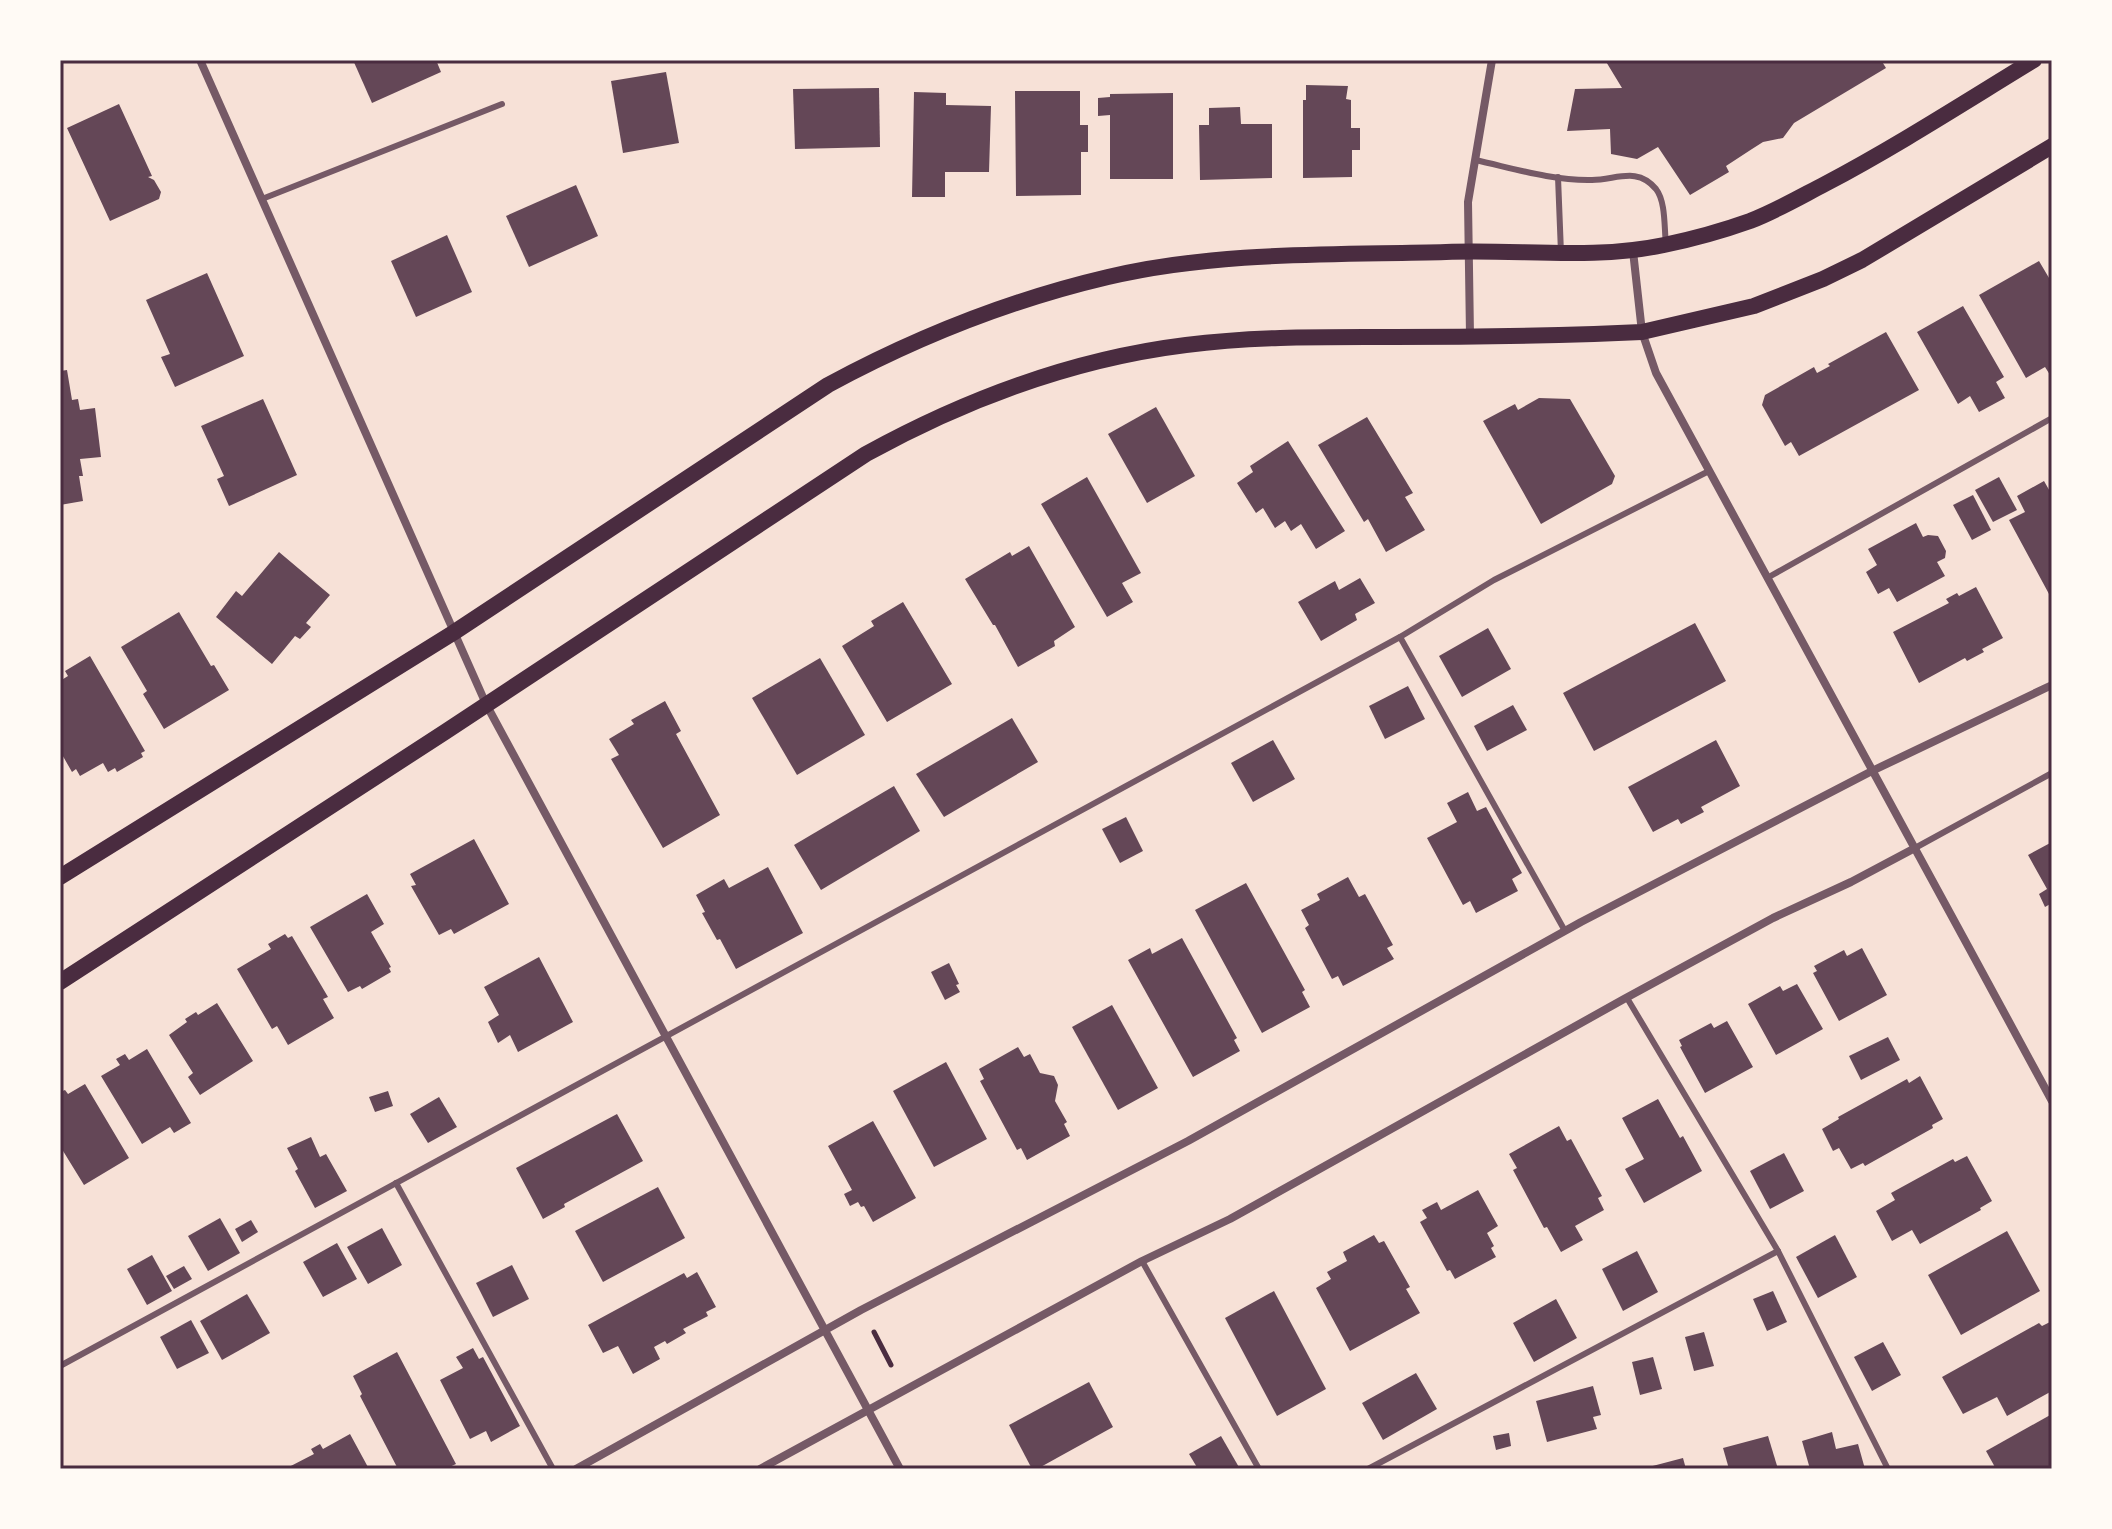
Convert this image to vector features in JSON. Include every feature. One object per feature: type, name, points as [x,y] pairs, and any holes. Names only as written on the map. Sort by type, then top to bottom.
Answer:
[{"type":"main road","points":[[60,877],[453,633],[828,385],[961,322],[1110,276],[1253,257],[1468,251],[1633,251],[1666,244],[1726,229],[1790,203],[1868,162],[2034,60]]},
{"type":"main road","points":[[60,982],[866,454],[988,396],[1084,365],[1185,345],[1252,339],[1642,332],[1754,306],[1862,260],[2052,146]]},
{"type":"street","points":[[200,60],[486,704],[900,1469]]},
{"type":"street","points":[[1470,335],[1468,202],[1492,60]]},
{"type":"street","points":[[1633,251],[1642,332],[1656,373],[2052,1101]]},
{"type":"street","points":[[576,1469],[861,1310],[1188,1141],[1565,931],[1872,771],[2052,685]]},
{"type":"street","points":[[760,1469],[1142,1261],[1230,1219],[1773,918],[1915,848]]},
{"type":"lane","points":[[262,199],[502,104]]},
{"type":"lane","points":[[1475,160],[1558,177],[1592,180],[1629,175],[1642,177],[1657,191],[1661,201],[1666,244]]},
{"type":"lane","points":[[1558,177],[1561,253]]},
{"type":"lane","points":[[1767,578],[2052,418]]},
{"type":"lane","points":[[60,1366],[1400,637],[1494,580],[1709,471]]},
{"type":"lane","points":[[1400,637],[1565,931]]},
{"type":"lane","points":[[1915,848],[2052,773]]},
{"type":"lane","points":[[1627,998],[1778,1251],[1888,1469]]},
{"type":"lane","points":[[396,1183],[553,1469]]},
{"type":"lane","points":[[1368,1469],[1778,1251]]},
{"type":"lane","points":[[1142,1261],[1259,1469]]},
{"type":"path","points":[[874,1332],[891,1365]]},
{"type":"building","points":[[353,60],[436,60],[441,72],[372,103]]},
{"type":"building","points":[[1605,60],[1881,60],[1886,68],[1794,123],[1783,138],[1763,142],[1752,149],[1726,166],[1729,172],[1690,195],[1658,147],[1637,159],[1611,154],[1610,129],[1567,131],[1575,89],[1622,88]]},
{"type":"building","points":[[666,72],[679,143],[623,153],[611,81]]},
{"type":"building","points":[[1306,85],[1348,86],[1346,99],[1351,100],[1351,128],[1360,128],[1360,150],[1352,150],[1352,177],[1303,178],[1303,100],[1306,100]]},
{"type":"building","points":[[879,88],[880,147],[795,149],[793,89]]},
{"type":"building","points":[[1015,91],[1080,91],[1080,125],[1088,125],[1088,152],[1081,152],[1081,195],[1016,196]]},
{"type":"building","points":[[914,92],[946,93],[946,105],[991,106],[989,172],[945,172],[945,197],[912,197]]},
{"type":"building","points":[[1173,93],[1173,179],[1110,179],[1110,115],[1098,116],[1098,98],[1110,97],[1110,94]]},
{"type":"building","points":[[119,104],[152,176],[148,177],[154,180],[161,192],[159,199],[110,221],[67,128]]},
{"type":"building","points":[[1240,107],[1241,124],[1272,124],[1272,178],[1200,180],[1199,125],[1209,125],[1209,108]]},
{"type":"building","points":[[576,185],[598,236],[529,267],[506,216]]},
{"type":"building","points":[[447,235],[472,292],[416,317],[391,261]]},
{"type":"building","points":[[2039,261],[2052,283],[2052,378],[2045,367],[2026,378],[1979,295]]},
{"type":"building","points":[[207,273],[244,356],[175,387],[161,357],[170,354],[146,300]]},
{"type":"building","points":[[1963,306],[2004,377],[1996,382],[2005,398],[1979,412],[1970,396],[1958,404],[1917,332]]},
{"type":"building","points":[[1886,332],[1919,390],[1799,456],[1791,442],[1785,446],[1762,405],[1765,395],[1814,367],[1817,373]]},
{"type":"building","points":[[67,370],[72,400],[78,399],[80,410],[95,408],[101,457],[80,459],[83,501],[60,505],[60,371]]},
{"type":"building","points":[[1539,398],[1570,399],[1615,476],[1612,484],[1541,524],[1483,421],[1515,404],[1518,410]]},
{"type":"building","points":[[263,399],[297,475],[229,506],[217,479],[224,476],[201,426]]},
{"type":"building","points":[[1156,407],[1195,476],[1147,503],[1108,434]]},
{"type":"building","points":[[1367,417],[1413,493],[1405,497],[1425,530],[1386,552],[1368,519],[1364,522],[1318,445]]},
{"type":"building","points":[[1288,441],[1345,531],[1316,549],[1301,524],[1291,531],[1285,521],[1275,528],[1263,508],[1256,513],[1237,483],[1253,472],[1250,466]]},
{"type":"building","points":[[1087,477],[1141,573],[1122,583],[1133,602],[1107,617],[1041,504]]},
{"type":"building","points":[[1999,477],[2017,510],[1993,522],[1975,490]]},
{"type":"building","points":[[2044,481],[2052,495],[2052,592],[2049,594],[2009,520],[2025,512],[2017,496]]},
{"type":"building","points":[[1973,495],[1991,530],[1972,540],[1953,505]]},
{"type":"building","points":[[1916,523],[1923,537],[1938,536],[1946,551],[1945,558],[1937,562],[1945,576],[1897,602],[1889,588],[1878,594],[1866,572],[1877,565],[1868,549]]},
{"type":"building","points":[[1029,546],[1075,627],[1054,641],[1055,646],[1018,667],[965,579],[1010,552],[1012,556]]},
{"type":"building","points":[[279,552],[330,595],[306,623],[311,627],[300,639],[295,636],[272,664],[216,617],[236,591],[242,596]]},
{"type":"building","points":[[1360,578],[1375,603],[1355,614],[1357,620],[1321,641],[1298,602],[1335,581],[1339,590]]},
{"type":"building","points":[[1976,587],[2003,638],[1982,649],[1984,652],[1967,661],[1965,658],[1919,683],[1893,632],[1949,603],[1946,599],[1957,593],[1959,596]]},
{"type":"building","points":[[903,602],[952,684],[887,722],[842,646],[874,626],[871,621]]},
{"type":"building","points":[[179,612],[229,690],[164,729],[143,694],[147,691],[121,647]]},
{"type":"building","points":[[1695,623],[1726,681],[1594,751],[1563,693]]},
{"type":"building","points":[[1488,628],[1511,669],[1462,697],[1439,656]]},
{"type":"building","points":[[90,656],[145,751],[141,753],[143,757],[117,772],[115,768],[108,772],[103,763],[80,776],[76,769],[72,772],[60,751],[60,681],[68,676],[65,671]]},
{"type":"building","points":[[820,658],[865,735],[797,775],[752,698]]},
{"type":"building","points":[[1408,686],[1425,719],[1385,739],[1369,706]]},
{"type":"building","points":[[665,701],[681,731],[676,734],[720,815],[663,848],[611,759],[619,755],[609,739],[634,724],[631,720]]},
{"type":"building","points":[[1513,705],[1527,730],[1487,751],[1474,726]]},
{"type":"building","points":[[1012,718],[1038,762],[944,817],[916,774]]},
{"type":"building","points":[[1273,740],[1295,779],[1253,802],[1231,763]]},
{"type":"building","points":[[1716,740],[1740,786],[1701,807],[1704,812],[1681,824],[1678,819],[1653,832],[1628,787]]},
{"type":"building","points":[[894,786],[920,831],[821,890],[794,845]]},
{"type":"building","points":[[1468,792],[1477,811],[1486,807],[1522,873],[1512,879],[1518,891],[1476,913],[1470,901],[1463,905],[1427,838],[1457,822],[1447,803]]},
{"type":"building","points":[[1126,817],[1143,851],[1120,863],[1102,829]]},
{"type":"building","points":[[474,839],[509,904],[454,934],[451,929],[439,935],[411,886],[416,885],[410,874]]},
{"type":"building","points":[[2052,842],[2052,903],[2045,907],[2039,894],[2047,889],[2028,855]]},
{"type":"building","points":[[768,867],[803,933],[736,969],[702,913],[705,912],[696,895],[724,879],[729,888]]},
{"type":"building","points":[[1348,877],[1359,897],[1365,894],[1393,945],[1387,948],[1394,959],[1343,986],[1338,976],[1332,979],[1305,928],[1309,925],[1301,910],[1320,900],[1317,894]]},
{"type":"building","points":[[1246,883],[1305,990],[1302,992],[1310,1007],[1262,1033],[1195,910]]},
{"type":"building","points":[[367,894],[384,924],[371,932],[391,972],[362,989],[360,986],[348,992],[310,927]]},
{"type":"building","points":[[285,934],[288,938],[292,936],[328,997],[323,999],[334,1018],[288,1045],[277,1026],[272,1029],[237,969],[271,949],[268,944]]},
{"type":"building","points":[[1182,938],[1237,1038],[1234,1040],[1240,1051],[1193,1077],[1128,960],[1150,948],[1152,954]]},
{"type":"building","points":[[1862,948],[1887,995],[1839,1021],[1813,973],[1817,971],[1814,966],[1844,950],[1847,956]]},
{"type":"building","points":[[539,957],[573,1022],[518,1052],[510,1035],[498,1043],[488,1022],[499,1015],[484,987]]},
{"type":"building","points":[[949,963],[960,992],[945,1000],[931,972]]},
{"type":"building","points":[[1797,984],[1823,1029],[1776,1055],[1748,1004],[1780,986],[1783,991]]},
{"type":"building","points":[[217,1003],[253,1061],[200,1095],[188,1077],[193,1073],[169,1035],[187,1022],[185,1019]]},
{"type":"building","points":[[1112,1005],[1158,1088],[1118,1110],[1072,1027]]},
{"type":"building","points":[[1727,1021],[1753,1067],[1705,1093],[1679,1040],[1711,1023],[1714,1028]]},
{"type":"building","points":[[1888,1037],[1900,1060],[1861,1080],[1849,1056]]},
{"type":"building","points":[[1018,1047],[1024,1057],[1030,1054],[1040,1073],[1054,1076],[1058,1085],[1055,1101],[1067,1122],[1064,1124],[1070,1136],[1027,1160],[1021,1148],[1017,1150],[980,1081],[984,1079],[979,1069]]},
{"type":"building","points":[[147,1049],[191,1123],[174,1133],[170,1127],[142,1144],[101,1076],[120,1065],[116,1059],[125,1054],[129,1060]]},
{"type":"building","points":[[946,1062],[987,1139],[934,1167],[893,1091]]},
{"type":"building","points":[[1920,1076],[1943,1119],[1932,1125],[1933,1128],[1865,1166],[1863,1163],[1851,1169],[1839,1148],[1833,1151],[1822,1129],[1907,1079],[1909,1083]]},
{"type":"building","points":[[85,1084],[129,1158],[84,1185],[60,1146],[60,1092],[65,1090],[68,1094]]},
{"type":"building","points":[[388,1091],[393,1106],[375,1112],[369,1097]]},
{"type":"building","points":[[439,1097],[457,1127],[428,1143],[410,1114]]},
{"type":"building","points":[[1658,1099],[1702,1171],[1644,1203],[1625,1169],[1644,1159],[1622,1118]]},
{"type":"building","points":[[617,1114],[643,1161],[564,1204],[565,1207],[543,1219],[516,1168]]},
{"type":"building","points":[[873,1121],[916,1198],[873,1222],[864,1206],[861,1207],[858,1202],[850,1206],[844,1194],[852,1190],[828,1146]]},
{"type":"building","points":[[1559,1126],[1567,1141],[1571,1139],[1602,1196],[1598,1198],[1604,1210],[1575,1226],[1583,1240],[1561,1252],[1547,1227],[1544,1228],[1513,1170],[1517,1168],[1509,1154]]},
{"type":"building","points":[[311,1137],[320,1157],[326,1154],[347,1191],[315,1208],[295,1171],[298,1169],[287,1148]]},
{"type":"building","points":[[1784,1153],[1804,1191],[1770,1209],[1750,1171]]},
{"type":"building","points":[[1967,1156],[1992,1201],[1920,1244],[1912,1230],[1892,1241],[1876,1211],[1895,1200],[1891,1193],[1953,1159],[1955,1162]]},
{"type":"building","points":[[658,1187],[685,1238],[603,1282],[575,1231]]},
{"type":"building","points":[[1478,1190],[1498,1226],[1487,1233],[1496,1257],[1455,1279],[1450,1270],[1447,1271],[1420,1222],[1427,1218],[1422,1210],[1437,1202],[1441,1210]]},
{"type":"building","points":[[220,1218],[240,1253],[208,1271],[188,1236]]},
{"type":"building","points":[[251,1220],[258,1232],[242,1242],[235,1229]]},
{"type":"building","points":[[382,1228],[402,1265],[368,1284],[347,1247]]},
{"type":"building","points":[[2007,1231],[2040,1291],[1961,1335],[1928,1275]]},
{"type":"building","points":[[1374,1235],[1379,1243],[1384,1241],[1410,1287],[1406,1289],[1420,1313],[1350,1351],[1316,1288],[1331,1279],[1327,1272],[1347,1261],[1343,1252]]},
{"type":"building","points":[[1835,1235],[1857,1277],[1818,1298],[1796,1257]]},
{"type":"building","points":[[337,1243],[357,1279],[323,1297],[303,1262]]},
{"type":"building","points":[[1637,1251],[1658,1292],[1623,1311],[1602,1269]]},
{"type":"building","points":[[152,1255],[172,1291],[147,1305],[127,1269]]},
{"type":"building","points":[[512,1265],[529,1299],[493,1317],[476,1283]]},
{"type":"building","points":[[184,1266],[192,1279],[174,1289],[166,1276]]},
{"type":"building","points":[[697,1272],[716,1307],[706,1312],[708,1316],[683,1329],[686,1333],[667,1344],[665,1341],[654,1347],[660,1359],[633,1374],[618,1346],[603,1353],[588,1325],[684,1273],[687,1278]]},
{"type":"building","points":[[1274,1291],[1326,1389],[1277,1416],[1225,1318]]},
{"type":"building","points":[[1773,1291],[1787,1322],[1767,1331],[1753,1299]]},
{"type":"building","points":[[247,1294],[270,1333],[222,1360],[200,1321]]},
{"type":"building","points":[[1556,1299],[1577,1338],[1534,1362],[1513,1323]]},
{"type":"building","points":[[191,1320],[209,1353],[177,1369],[160,1337]]},
{"type":"building","points":[[2052,1321],[2052,1391],[2007,1416],[1997,1397],[1963,1414],[1942,1377],[2039,1323],[2042,1326]]},
{"type":"building","points":[[1704,1332],[1714,1366],[1694,1371],[1685,1337]]},
{"type":"building","points":[[1883,1342],[1901,1375],[1872,1391],[1854,1357]]},
{"type":"building","points":[[473,1348],[479,1359],[483,1357],[520,1426],[491,1442],[486,1431],[470,1439],[440,1380],[463,1368],[456,1357]]},
{"type":"building","points":[[397,1352],[456,1464],[445,1469],[398,1469],[360,1396],[362,1394],[353,1376]]},
{"type":"building","points":[[1653,1357],[1662,1389],[1640,1395],[1632,1362]]},
{"type":"building","points":[[1416,1373],[1437,1409],[1383,1440],[1362,1403]]},
{"type":"building","points":[[1089,1382],[1113,1427],[1032,1469],[1009,1425]]},
{"type":"building","points":[[1593,1386],[1601,1415],[1593,1417],[1597,1429],[1547,1442],[1536,1401]]},
{"type":"building","points":[[2052,1414],[2052,1469],[1996,1469],[1986,1451]]},
{"type":"building","points":[[1832,1432],[1836,1449],[1858,1444],[1865,1469],[1810,1469],[1802,1441]]},
{"type":"building","points":[[1509,1433],[1511,1446],[1496,1450],[1493,1436]]},
{"type":"building","points":[[350,1434],[369,1469],[285,1469],[314,1454],[311,1449],[320,1444],[323,1449]]},
{"type":"building","points":[[1221,1436],[1240,1469],[1198,1469],[1189,1454]]},
{"type":"building","points":[[1768,1436],[1778,1469],[1729,1469],[1723,1448]]},
{"type":"building","points":[[1683,1458],[1686,1469],[1645,1469],[1645,1468]]}]
